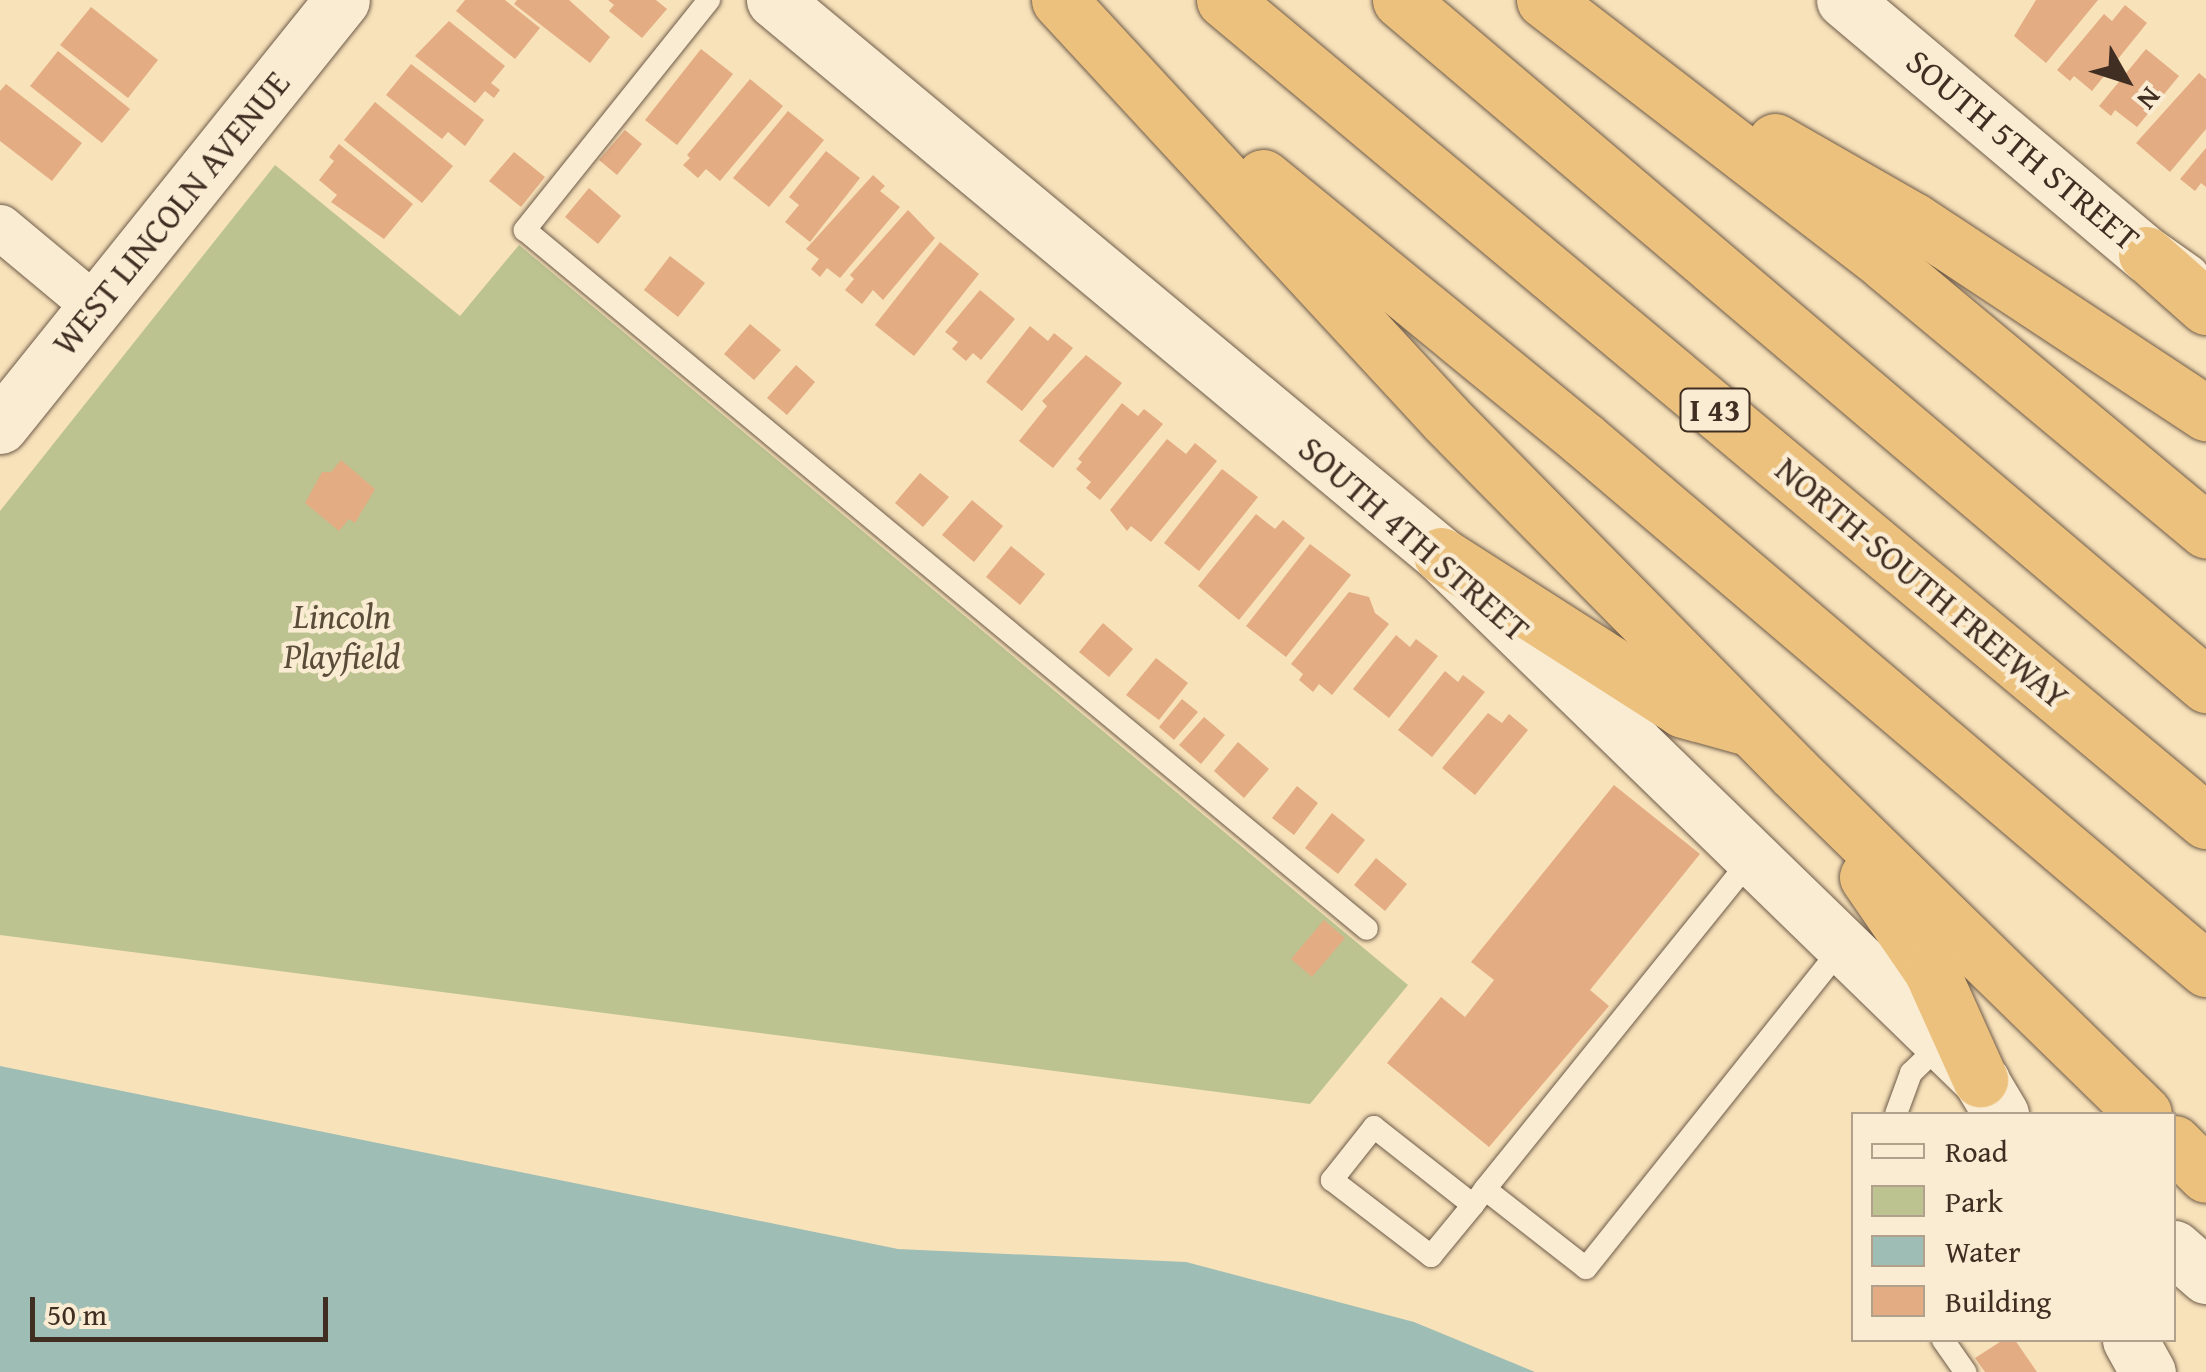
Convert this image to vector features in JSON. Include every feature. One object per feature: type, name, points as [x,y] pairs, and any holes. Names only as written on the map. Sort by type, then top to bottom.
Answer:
[{"type":"highway","points":[[1059,0],[1117,58],[1446,419],[1794,772],[2142,1112]]},
{"type":"highway","name":"NORTH-SOUTH FREEWAY","points":[[1224,0],[2206,821]]},
{"type":"highway","points":[[1400,0],[2206,685]]},
{"type":"highway","points":[[1544,0],[1885,263],[2206,530]]},
{"type":"highway","points":[[1607,45],[1913,220],[2206,412]]},
{"type":"highway","points":[[1117,58],[1583,439],[2206,968]]},
{"type":"highway","points":[[2146,254],[2206,306]]},
{"type":"highway","points":[[1441,554],[1683,710],[1751,728]]},
{"type":"highway","points":[[1794,772],[1931,970],[1974,1079]]},
{"type":"highway","points":[[2176,1146],[2206,1175]]},
{"type":"street","name":"WEST LINCOLN AVENUE","points":[[0,426],[342,0]]},
{"type":"street","name":"SOUTH 4TH STREET","points":[[774,0],[1441,554],[1974,1079],[2017,1112]]},
{"type":"street","name":"SOUTH 5TH STREET","points":[[1862,6],[2146,254],[2206,296]]},
{"type":"street","points":[[0,227],[96,307]]},
{"type":"street","points":[[2176,1250],[2206,1276]]},
{"type":"street","points":[[2131,1342],[2148,1372]]},
{"type":"lane","points":[[708,0],[525,230],[1367,928]]},
{"type":"lane","points":[[1752,858],[1479,1197],[1431,1256],[1332,1180],[1374,1127],[1479,1197],[1586,1268],[1842,947]]},
{"type":"lane","points":[[1897,1112],[1911,1073],[1974,1079]]},
{"type":"lane","points":[[1944,1342],[1965,1372]]},
{"type":"green space","name":"Lincoln Playfield","points":[[275,165],[460,316],[519,245],[1408,985],[1310,1104],[0,935],[0,511]]},
{"type":"water","points":[[0,1066],[898,1249],[1186,1262],[1414,1322],[1535,1372],[0,1372]]},
{"type":"building","points":[[465,0],[505,0],[540,28],[515,59],[456,11]]},
{"type":"building","points":[[517,0],[569,0],[610,37],[590,63],[514,4]]},
{"type":"building","points":[[608,0],[656,0],[667,9],[642,38],[609,11],[614,5]]},
{"type":"building","points":[[2036,0],[2098,0],[2046,63],[2014,36]]},
{"type":"building","points":[[2125,5],[2147,23],[2092,91],[2074,76],[2070,81],[2057,70],[2104,14],[2112,21]]},
{"type":"building","points":[[91,7],[158,60],[128,98],[60,45]]},
{"type":"building","points":[[449,21],[505,66],[491,83],[500,90],[494,98],[485,91],[475,103],[415,56]]},
{"type":"building","points":[[701,49],[733,74],[677,145],[645,120]]},
{"type":"building","points":[[2146,49],[2179,76],[2137,127],[2115,110],[2111,116],[2099,106]]},
{"type":"building","points":[[58,51],[130,109],[102,143],[30,86]]},
{"type":"building","points":[[411,64],[484,120],[465,146],[448,132],[442,139],[386,95]]},
{"type":"building","points":[[2199,73],[2206,79],[2206,129],[2170,172],[2136,143]]},
{"type":"building","points":[[750,79],[783,106],[720,181],[706,169],[698,178],[683,165],[690,158],[687,155]]},
{"type":"building","points":[[6,84],[82,143],[52,181],[0,141],[0,91]]},
{"type":"building","points":[[375,102],[453,166],[422,203],[344,140]]},
{"type":"building","points":[[788,111],[824,140],[769,207],[733,178]]},
{"type":"building","points":[[625,130],[642,144],[617,175],[599,160]]},
{"type":"building","points":[[339,144],[413,204],[384,239],[331,202],[337,195],[319,180],[334,161],[329,157]]},
{"type":"building","points":[[2206,148],[2206,187],[2201,183],[2195,191],[2180,179]]},
{"type":"building","points":[[826,151],[860,178],[810,242],[785,222],[799,205],[789,197]]},
{"type":"building","points":[[514,152],[545,177],[521,207],[489,181]]},
{"type":"building","points":[[873,175],[885,186],[880,191],[900,207],[840,278],[827,268],[820,277],[811,269],[819,259],[806,249]]},
{"type":"building","points":[[589,188],[621,216],[598,244],[565,217]]},
{"type":"building","points":[[908,210],[935,238],[883,300],[873,290],[862,304],[845,290],[854,279],[850,275]]},
{"type":"building","points":[[940,242],[979,274],[914,356],[875,325]]},
{"type":"building","points":[[670,256],[705,283],[678,317],[644,290]]},
{"type":"building","points":[[980,290],[1015,319],[981,360],[973,353],[966,361],[952,349],[958,342],[945,332]]},
{"type":"building","points":[[750,324],[781,350],[754,380],[724,354]]},
{"type":"building","points":[[1030,326],[1048,341],[1054,333],[1073,348],[1022,411],[986,382]]},
{"type":"building","points":[[1086,355],[1122,383],[1053,468],[1019,441],[1047,406],[1042,401]]},
{"type":"building","points":[[796,365],[815,382],[787,415],[767,398]]},
{"type":"building","points":[[1122,403],[1138,416],[1144,409],[1163,424],[1100,500],[1086,488],[1091,482],[1076,469],[1082,462],[1078,459]]},
{"type":"building","points":[[1167,439],[1186,454],[1195,443],[1217,461],[1151,542],[1131,526],[1127,531],[1110,510]]},
{"type":"building","points":[[341,460],[375,489],[355,523],[349,519],[339,531],[305,503],[322,472],[331,472]]},
{"type":"building","points":[[1222,469],[1258,497],[1199,571],[1164,543]]},
{"type":"building","points":[[920,473],[949,497],[923,527],[895,503]]},
{"type":"building","points":[[972,500],[1003,526],[974,562],[942,535]]},
{"type":"building","points":[[1256,514],[1275,529],[1283,520],[1305,538],[1239,620],[1198,586]]},
{"type":"building","points":[[1310,544],[1351,575],[1286,657],[1246,626]]},
{"type":"building","points":[[1011,546],[1045,574],[1020,605],[986,577]]},
{"type":"building","points":[[1349,592],[1369,597],[1375,613],[1389,624],[1332,695],[1319,684],[1313,692],[1299,680],[1303,674],[1291,664]]},
{"type":"building","points":[[1103,623],[1133,649],[1109,677],[1079,652]]},
{"type":"building","points":[[1396,635],[1410,647],[1416,639],[1438,656],[1389,718],[1353,689]]},
{"type":"building","points":[[1156,658],[1188,683],[1159,720],[1126,695]]},
{"type":"building","points":[[1445,671],[1458,682],[1463,675],[1485,692],[1432,757],[1398,730]]},
{"type":"building","points":[[1182,699],[1198,712],[1174,740],[1159,727]]},
{"type":"building","points":[[1488,713],[1502,723],[1509,714],[1528,730],[1475,795],[1442,768]]},
{"type":"building","points":[[1204,717],[1225,735],[1201,764],[1179,745]]},
{"type":"building","points":[[1238,742],[1269,769],[1244,798],[1214,771]]},
{"type":"building","points":[[1614,785],[1700,854],[1590,990],[1609,1006],[1489,1147],[1387,1063],[1441,997],[1465,1017],[1494,980],[1471,962]]},
{"type":"building","points":[[1297,786],[1318,803],[1294,835],[1272,818]]},
{"type":"building","points":[[1332,813],[1365,840],[1338,874],[1305,848]]},
{"type":"building","points":[[1376,858],[1407,884],[1385,911],[1354,885]]},
{"type":"building","points":[[1324,920],[1345,938],[1312,977],[1291,959]]},
{"type":"building","points":[[2000,1342],[2016,1342],[2037,1372],[1985,1372],[1975,1358]]}]
